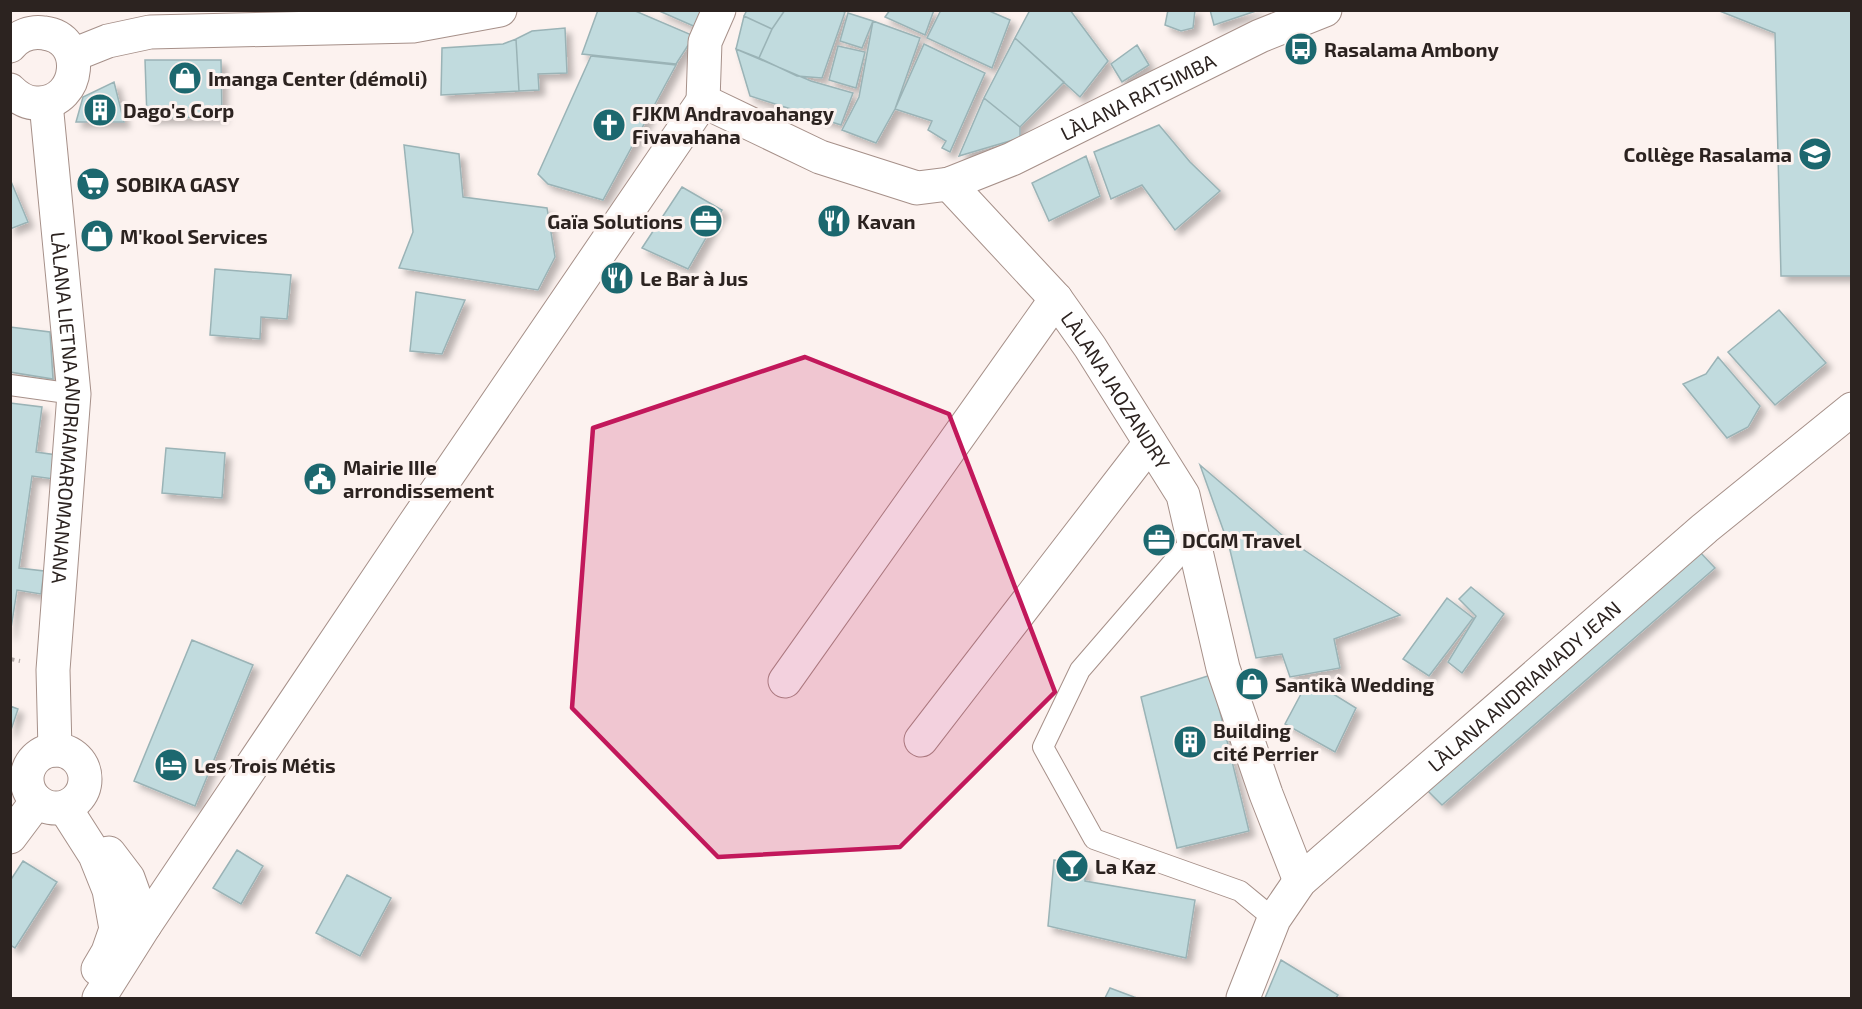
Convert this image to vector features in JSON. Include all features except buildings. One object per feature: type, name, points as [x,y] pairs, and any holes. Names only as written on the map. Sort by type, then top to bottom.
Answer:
[{"type":"street","points":[[73,55],[108,41],[150,32],[413,26],[500,10]]},
{"type":"street","points":[[99,999],[406,536],[703,101],[705,42],[719,10]]},
{"type":"street","name":"LÀLANA RATSIMBA","points":[[949,184],[1012,159],[1260,36],[1325,10]]},
{"type":"street","points":[[10,46],[22,36],[33,32],[46,33],[57,37],[67,45],[73,55],[75,68],[73,80],[67,90],[46,103],[35,104],[24,101],[10,90]]},
{"type":"street","points":[[703,101],[820,157],[917,188],[949,184]]},
{"type":"street","name":"LÀLANA LIETNA ANDRIAMAROMANANA","points":[[46,103],[74,394],[52,669],[55,750]]},
{"type":"street","name":"LÀLANA JAOZANDRY","points":[[949,184],[1056,299],[1090,347],[1183,495],[1223,668],[1266,794],[1300,881]]},
{"type":"street","points":[[785,681],[1056,299]]},
{"type":"street","name":"LÀLANA ANDRIAMADY JEAN","points":[[1243,999],[1274,919],[1300,881],[1705,528],[1851,409]]},
{"type":"street","points":[[921,740],[1150,443]]},
{"type":"street","points":[[10,837],[58,804],[80,797],[85,788],[86,779],[80,761],[73,755],[55,750],[45,752],[36,758],[30,765],[27,775],[30,794],[58,804],[128,878],[146,925]]},
{"type":"street","points":[[58,804],[96,855],[109,890],[116,929],[108,952],[80,999]]},
{"type":"lane","points":[[10,385],[74,394]]},
{"type":"lane","points":[[1194,538],[1080,669],[1043,747],[1094,838],[1240,891],[1274,919]]},
{"type":"highlighted area","points":[[805,357],[949,414],[1055,692],[900,847],[718,857],[572,708],[593,428]]},
{"type":"place","name":"Rasalama Ambony","points":[[1301,49]]},
{"type":"place","name":"Imanga Center (démoli)","points":[[185,78]]},
{"type":"place","name":"Dago's Corp","points":[[100,110]]},
{"type":"place","name":"FJKM Andravoahangy Fivavahana","points":[[609,125]]},
{"type":"place","name":"Collège Rasalama","points":[[1815,154]]},
{"type":"place","name":"SOBIKA GASY","points":[[93,184]]},
{"type":"place","name":"Gaïa Solutions","points":[[706,221]]},
{"type":"place","name":"Kavan","points":[[834,221]]},
{"type":"place","name":"M'kool Services","points":[[97,236]]},
{"type":"place","name":"Le Bar à Jus","points":[[617,278]]},
{"type":"place","name":"Mairie IIIe arrondissement","points":[[320,479]]},
{"type":"place","name":"DCGM Travel","points":[[1159,540]]},
{"type":"place","name":"Santikà Wedding","points":[[1252,684]]},
{"type":"place","name":"Building cité Perrier","points":[[1190,742]]},
{"type":"place","name":"Les Trois Métis","points":[[171,765]]},
{"type":"place","name":"La Kaz","points":[[1072,866]]}]
